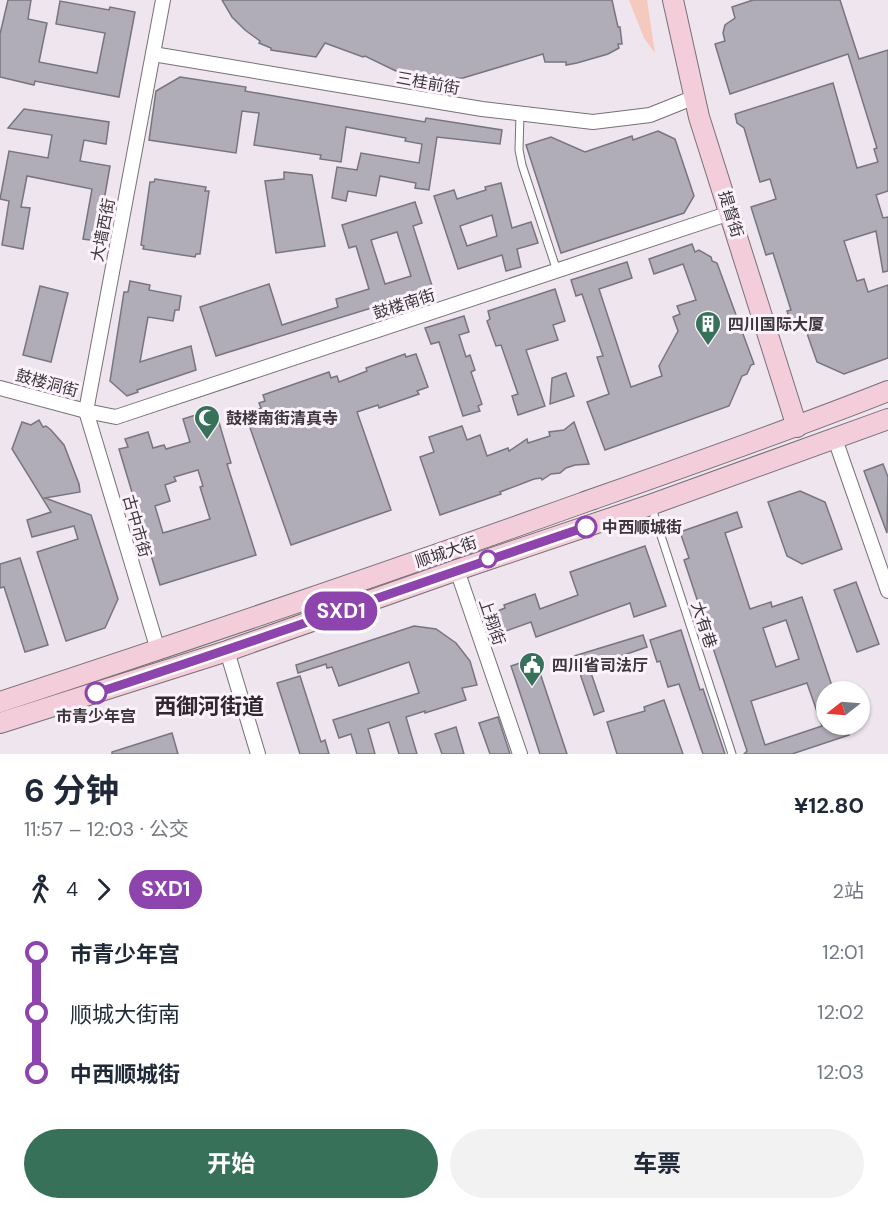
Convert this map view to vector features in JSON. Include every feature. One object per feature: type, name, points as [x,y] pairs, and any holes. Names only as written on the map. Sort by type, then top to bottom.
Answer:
[{"type":"main road","name":"提督街","points":[[677,1],[699,117],[797,427]]},
{"type":"main road","name":"顺城大街","points":[[0,702],[435,556],[797,427],[888,391]]},
{"type":"main road","name":"顺城大街","points":[[0,723],[227,651],[650,505],[888,419]]},
{"type":"street","name":"大墙西街","points":[[86,411],[163,0]]},
{"type":"street","name":"三桂前街","points":[[153,54],[482,109],[593,122],[650,115],[695,97]]},
{"type":"street","name":"鼓楼南街","points":[[86,411],[116,417],[730,213]]},
{"type":"street","name":"鼓楼洞街","points":[[0,388],[86,411]]},
{"type":"street","name":"古中市街","points":[[86,411],[158,650]]},
{"type":"street","points":[[835,439],[888,591]]},
{"type":"street","name":"上翔街","points":[[457,570],[520,754]]},
{"type":"street","points":[[227,651],[258,754]]},
{"type":"lane","points":[[520,114],[519,150],[522,165],[556,271]]},
{"type":"lane","name":"大有巷","points":[[650,505],[732,754]]},
{"type":"shaded area","points":[[629,0],[647,0],[655,53],[644,38]]},
{"type":"building","points":[[8,0],[31,0],[28,19],[47,23],[39,62],[97,73],[105,33],[56,24],[60,1],[135,12],[119,97],[35,81],[34,85],[0,77],[0,34]]},
{"type":"building","points":[[222,0],[612,0],[618,27],[620,27],[622,44],[618,44],[619,48],[608,54],[566,65],[566,62],[545,62],[543,54],[463,78],[425,79],[398,72],[365,56],[325,43],[316,57],[271,50],[259,43],[260,41],[232,17]]},
{"type":"building","points":[[753,0],[840,0],[859,59],[888,50],[888,191],[876,195],[883,218],[888,217],[888,271],[883,272],[876,231],[844,241],[857,281],[864,279],[868,292],[888,285],[888,358],[844,374],[817,362],[803,322],[792,326],[787,311],[791,310],[773,253],[766,255],[751,207],[776,199],[770,179],[760,182],[744,128],[737,123],[735,114],[833,83],[857,168],[878,162],[874,149],[877,148],[848,54],[730,94],[715,44],[725,41],[723,33],[725,25],[735,18],[732,7]]},
{"type":"building","points":[[180,77],[246,87],[245,91],[425,122],[426,118],[502,130],[500,144],[437,137],[429,190],[415,188],[416,183],[380,176],[376,196],[348,191],[346,201],[332,198],[337,167],[357,170],[361,153],[419,163],[422,144],[405,141],[406,138],[346,127],[341,162],[320,159],[321,155],[254,145],[259,113],[242,111],[236,153],[149,140],[156,91]]},
{"type":"building","points":[[24,109],[109,122],[106,144],[84,140],[80,161],[110,166],[97,241],[83,239],[92,189],[27,176],[21,207],[30,208],[23,249],[2,245],[9,201],[0,199],[9,151],[48,158],[52,135],[8,128]]},
{"type":"building","points":[[658,131],[675,139],[694,196],[684,213],[561,253],[526,145],[551,137],[585,152],[632,136],[633,140]]},
{"type":"building","points":[[284,172],[312,175],[325,246],[276,253],[265,181],[284,179]]},
{"type":"building","points":[[155,179],[206,187],[205,191],[209,191],[200,254],[196,254],[195,257],[143,249],[144,246],[141,245],[150,182],[154,182]]},
{"type":"building","points":[[501,183],[512,228],[531,222],[538,243],[517,249],[521,267],[506,271],[502,255],[458,269],[434,196],[454,190],[457,199],[486,190],[485,187]],"holes":[[[492,215],[497,236],[467,246],[460,226]]]},
{"type":"building","points":[[415,202],[422,223],[413,226],[433,289],[216,356],[200,307],[269,284],[282,325],[338,307],[336,299],[369,289],[356,246],[349,248],[342,225]],"holes":[[[397,232],[411,276],[385,284],[371,240]]]},
{"type":"building","name":"四川国际大厦","points":[[692,244],[695,252],[699,250],[717,263],[754,364],[751,365],[747,374],[742,376],[729,406],[605,450],[587,402],[609,394],[597,357],[603,356],[582,294],[576,296],[571,280],[627,262],[632,278],[599,289],[631,387],[662,376],[659,366],[678,331],[673,317],[680,314],[677,306],[696,300],[683,264],[654,274],[649,259]]},
{"type":"building","points":[[130,281],[150,285],[149,290],[181,296],[179,310],[175,310],[173,321],[148,317],[140,362],[191,346],[196,370],[137,390],[138,392],[127,396],[110,381],[124,292],[128,292]]},
{"type":"building","points":[[40,286],[68,293],[51,362],[23,355]]},
{"type":"building","points":[[555,289],[565,321],[553,325],[558,340],[526,350],[545,406],[518,415],[512,396],[518,394],[501,345],[496,346],[487,321],[490,319],[488,311]]},
{"type":"building","points":[[464,316],[469,332],[459,335],[466,357],[470,355],[475,370],[471,372],[482,404],[478,406],[480,411],[463,416],[439,342],[431,344],[425,328]]},
{"type":"building","points":[[405,354],[406,357],[416,354],[428,387],[417,391],[419,394],[379,408],[378,405],[357,412],[391,510],[291,545],[248,422],[258,418],[255,411],[261,408],[259,403],[265,401],[263,395],[329,372],[331,378],[337,376],[339,382],[367,371],[366,368]]},
{"type":"building","points":[[566,373],[574,396],[550,404],[552,378]]},
{"type":"building","points":[[215,409],[231,463],[227,464],[256,555],[160,585],[119,449],[128,447],[125,439],[148,432],[153,448],[164,445],[166,449],[190,442],[183,419]],"holes":[[[198,470],[203,486],[200,487],[210,519],[163,533],[155,506],[170,501],[165,485],[176,481],[174,477]]]},
{"type":"building","points":[[39,420],[43,427],[46,426],[51,430],[64,445],[80,492],[45,498],[91,515],[118,599],[105,628],[66,641],[37,552],[78,539],[74,526],[32,537],[27,520],[51,512],[12,449],[22,422],[31,425]]},
{"type":"building","points":[[574,422],[589,464],[566,468],[542,480],[541,478],[534,479],[500,492],[501,494],[440,515],[420,457],[434,452],[429,437],[462,426],[467,440],[480,435],[487,456],[508,448],[509,451],[527,439],[528,443],[550,436],[549,432],[564,430]]},
{"type":"building","points":[[883,464],[888,477],[887,533],[864,471]]},
{"type":"building","points":[[800,491],[825,502],[842,549],[802,564],[787,556],[768,502]]},
{"type":"building","points":[[737,512],[742,527],[725,533],[750,609],[771,602],[772,607],[802,597],[830,681],[816,681],[816,709],[807,683],[751,701],[765,745],[816,728],[816,735],[849,735],[792,754],[744,754],[747,751],[684,560],[689,558],[680,532]],"holes":[[[786,620],[799,659],[776,667],[763,628]]]},
{"type":"building","points":[[645,546],[666,606],[634,617],[630,603],[536,637],[531,622],[503,632],[495,612],[505,608],[504,605],[535,594],[540,609],[578,595],[570,572]]},
{"type":"building","points":[[20,558],[48,645],[25,652],[4,587],[0,588],[0,564]]},
{"type":"building","points":[[856,582],[879,644],[857,652],[834,590]]},
{"type":"building","points":[[414,626],[436,629],[456,643],[470,661],[477,685],[462,688],[466,700],[406,717],[417,754],[399,754],[389,722],[368,729],[375,754],[357,754],[351,734],[339,738],[333,720],[419,693],[409,662],[339,686],[332,667],[327,668],[326,664],[298,673],[296,665]]},
{"type":"building","points":[[681,630],[700,690],[703,689],[725,754],[703,754],[679,684],[668,687],[660,661],[657,662],[650,640]]},
{"type":"building","points":[[643,635],[647,647],[589,667],[604,711],[594,715],[574,656]]},
{"type":"building","name":"四川省司法厅","points":[[535,658],[567,754],[540,754],[511,666]]},
{"type":"building","points":[[300,676],[321,742],[325,740],[329,754],[300,754],[277,683]]},
{"type":"building","points":[[664,700],[683,754],[617,754],[607,722],[645,711],[644,707]]},
{"type":"building","points":[[498,717],[510,754],[490,754],[479,723]]},
{"type":"building","points":[[456,727],[464,754],[442,754],[435,734]]},
{"type":"building","points":[[172,733],[178,754],[112,754],[112,752]]},
{"type":"bus line","name":"SXD1","points":[[96,693],[227,651],[586,527]]},
{"type":"place","name":"四川国际大厦","points":[[708,347]]},
{"type":"place","name":"鼓楼南街清真寺","points":[[207,441]]},
{"type":"place","name":"中西顺城街","points":[[586,527]]},
{"type":"place","name":"四川省司法厅","points":[[532,688]]},
{"type":"place","name":"市青少年宫","points":[[96,693]]},
{"type":"district","name":"西御河街道","points":[[209,706]]}]
